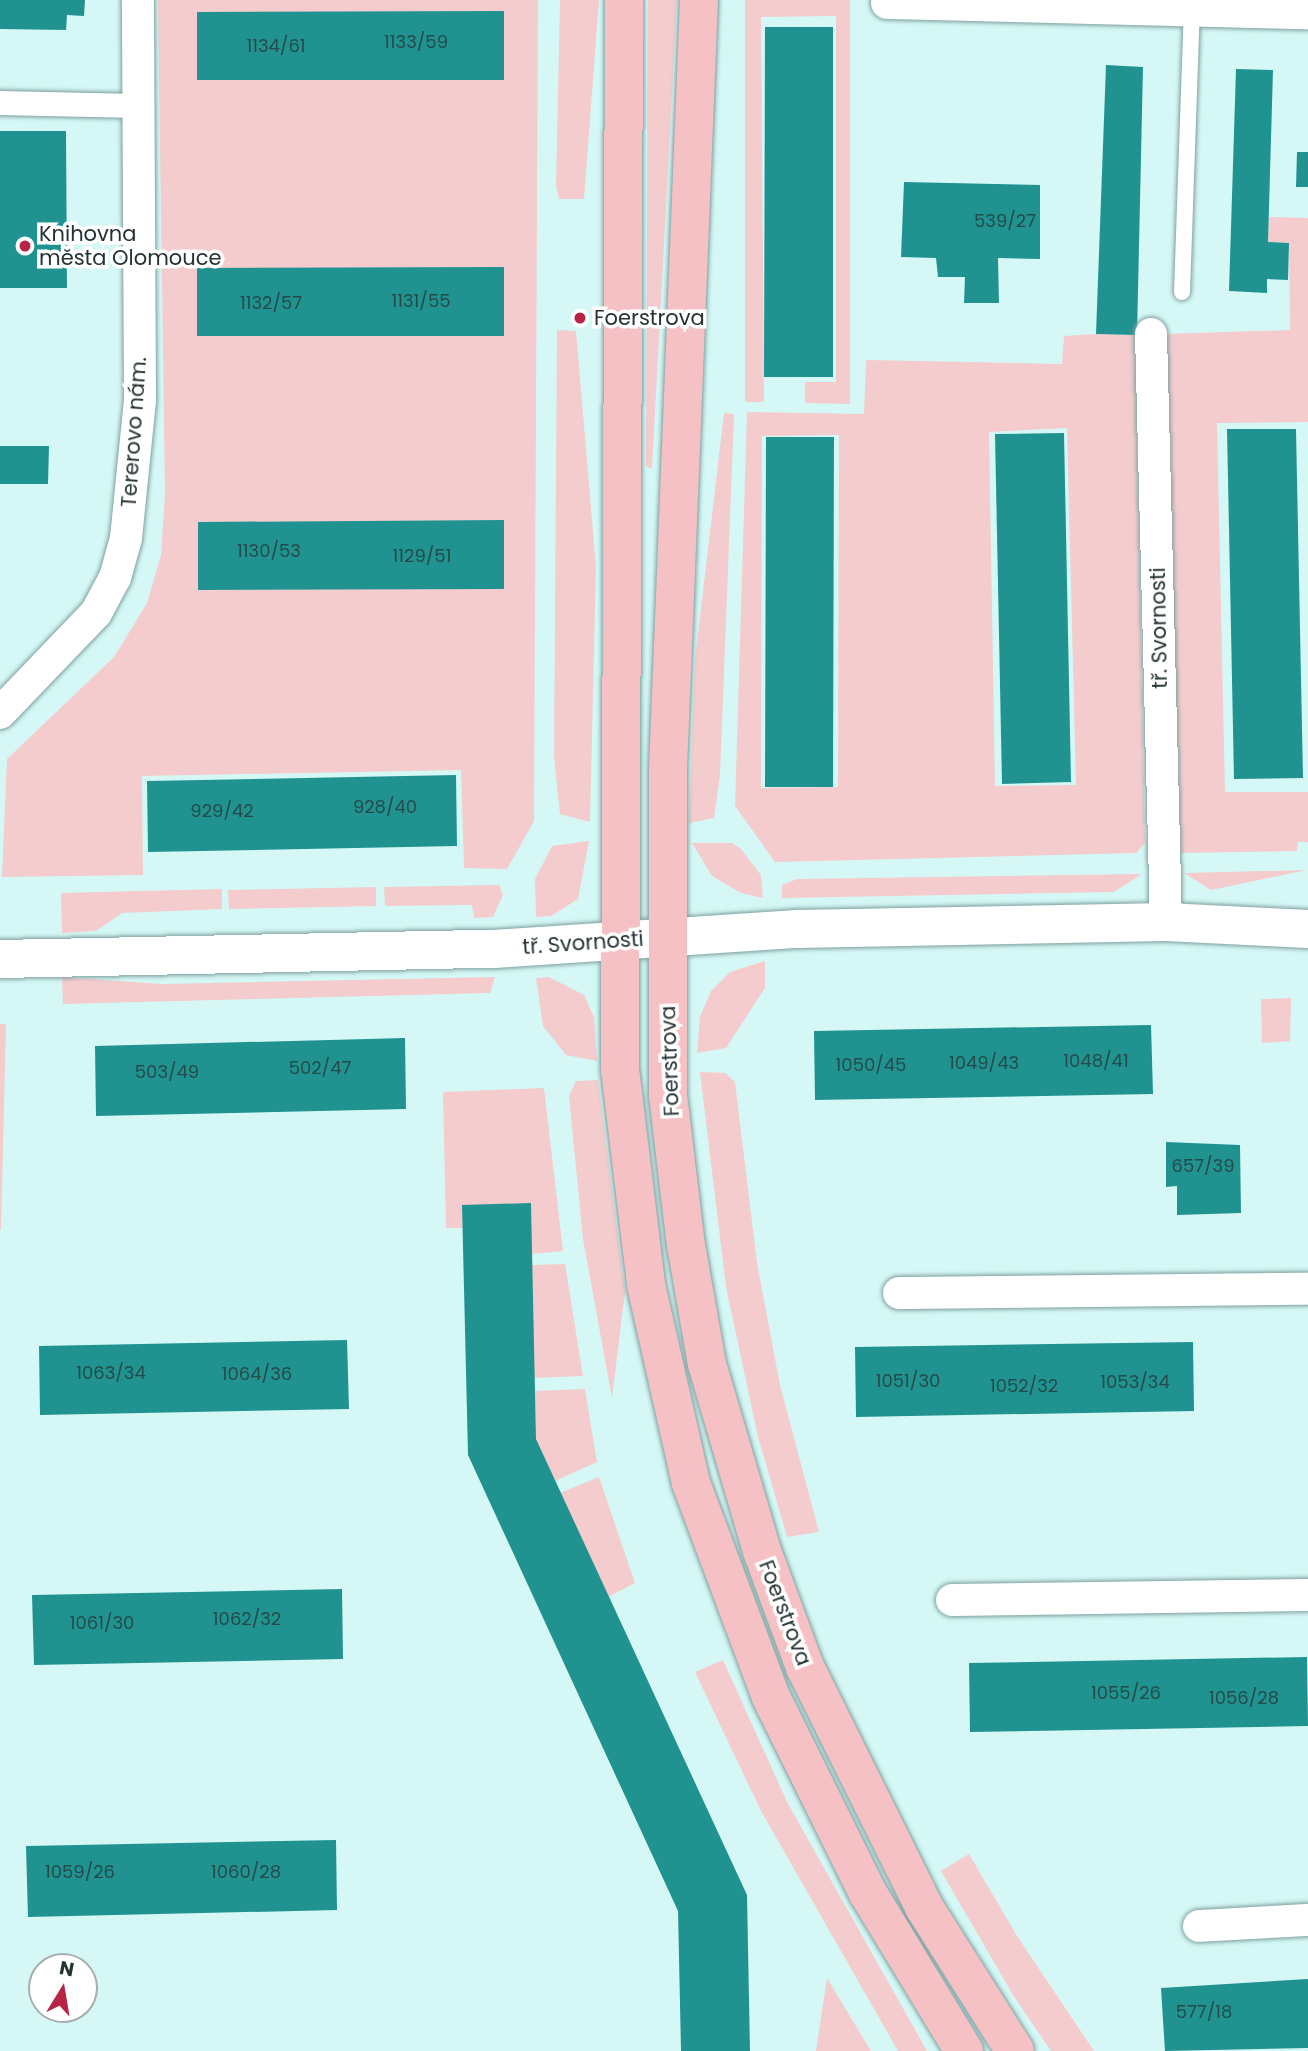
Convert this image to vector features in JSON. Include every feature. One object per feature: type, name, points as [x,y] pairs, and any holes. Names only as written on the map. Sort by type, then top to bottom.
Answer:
[{"type":"main road","name":"Foerstrova","points":[[624,0],[620,1069],[636,1224],[661,1368],[691,1483],[738,1616],[799,1757],[868,1893],[964,2051]]},
{"type":"main road","name":"Foerstrova","points":[[699,0],[675,493],[667,938],[668,1095],[685,1245],[707,1364],[762,1551],[843,1752],[924,1907],[1015,2051]]},
{"type":"street","name":"Tererovo nám.","points":[[0,713],[96,612],[115,578],[126,538],[140,400],[138,0]]},
{"type":"street","points":[[887,3],[1192,10],[1256,6],[1308,13]]},
{"type":"street","points":[[0,103],[138,106]]},
{"type":"street","name":"tř. Svornosti","points":[[1152,334],[1166,922]]},
{"type":"street","name":"tř. Svornosti","points":[[0,959],[494,949],[797,929],[1166,922],[1308,929]]},
{"type":"street","points":[[1308,929],[1308,944]]},
{"type":"street","points":[[898,1293],[1308,1289]]},
{"type":"street","points":[[952,1600],[1308,1595]]},
{"type":"street","points":[[1199,1926],[1308,1920]]},
{"type":"lane","points":[[1182,292],[1192,10]]},
{"type":"shaded area","points":[[158,0],[538,0],[534,821],[507,869],[464,868],[461,770],[142,776],[143,875],[2,877],[7,759],[114,657],[147,603],[161,555],[165,495]]},
{"type":"shaded area","points":[[560,0],[599,0],[584,199],[559,199],[556,186]]},
{"type":"shaded area","points":[[648,0],[677,0],[652,469],[646,466]]},
{"type":"shaded area","points":[[745,0],[850,0],[850,404],[805,403],[805,382],[836,382],[836,16],[761,17],[764,402],[745,402]]},
{"type":"shaded area","points":[[1269,217],[1308,218],[1308,422],[1217,423],[1225,792],[1308,792],[1308,842],[1298,842],[1297,851],[1179,853],[1166,334],[1290,330],[1289,243],[1268,242]]},
{"type":"shaded area","points":[[557,330],[576,331],[596,567],[590,822],[560,814],[554,757]]},
{"type":"shaded area","points":[[1135,335],[1145,843],[1136,853],[775,862],[735,806],[747,412],[864,414],[866,360],[1062,364],[1064,336]],"holes":[[[1067,428],[1076,785],[995,786],[989,432]],[[839,435],[838,787],[761,788],[762,436]]]},
{"type":"shaded area","points":[[724,413],[734,414],[720,776],[714,818],[689,823],[695,660]]},
{"type":"shaded area","points":[[589,841],[578,899],[551,916],[536,917],[535,879],[552,846]]},
{"type":"shaded area","points":[[692,843],[732,843],[741,849],[761,875],[763,898],[741,893],[712,876]]},
{"type":"shaded area","points":[[1307,870],[1211,890],[1184,873]]},
{"type":"shaded area","points":[[1142,874],[1114,892],[782,898],[782,885],[797,879]]},
{"type":"shaded area","points":[[499,885],[503,895],[493,917],[474,918],[472,905],[385,906],[384,887]]},
{"type":"shaded area","points":[[376,887],[376,906],[229,909],[228,890]]},
{"type":"shaded area","points":[[222,889],[222,909],[122,913],[96,931],[62,933],[61,893]]},
{"type":"shaded area","points":[[765,961],[765,988],[726,1048],[697,1053],[700,1017],[711,991],[730,972]]},
{"type":"shaded area","points":[[62,977],[162,984],[495,977],[490,993],[63,1004]]},
{"type":"shaded area","points":[[549,977],[584,995],[594,1017],[597,1061],[566,1055],[543,1026],[536,978]]},
{"type":"shaded area","points":[[1291,998],[1290,1041],[1262,1043],[1261,999]]},
{"type":"shaded area","points":[[0,1024],[6,1024],[1,1230],[0,1230]]},
{"type":"shaded area","points":[[700,1072],[725,1073],[735,1082],[757,1263],[780,1385],[819,1532],[787,1537],[758,1437],[726,1287]]},
{"type":"shaded area","points":[[598,1080],[625,1292],[612,1398],[583,1239],[569,1096],[576,1081]]},
{"type":"shaded area","points":[[544,1088],[563,1251],[531,1254],[463,1228],[446,1228],[443,1092]]},
{"type":"shaded area","points":[[565,1264],[583,1376],[534,1378],[531,1265]]},
{"type":"shaded area","points":[[585,1389],[597,1462],[555,1481],[536,1439],[535,1391]]},
{"type":"shaded area","points":[[599,1477],[635,1583],[608,1597],[560,1493]]},
{"type":"shaded area","points":[[723,1660],[787,1802],[927,2051],[898,2051],[761,1811],[695,1672]]},
{"type":"shaded area","points":[[969,1854],[1017,1936],[1094,2051],[1051,2051],[1013,1995],[941,1871]]},
{"type":"shaded area","points":[[827,1978],[871,2051],[816,2051]]},
{"type":"building","points":[[0,0],[85,0],[84,16],[67,15],[66,30],[0,29]]},
{"type":"building","points":[[504,11],[504,80],[197,80],[197,12]]},
{"type":"building","points":[[765,27],[833,27],[833,377],[764,377]]},
{"type":"building","points":[[1106,65],[1143,67],[1137,335],[1096,334]]},
{"type":"building","points":[[1236,69],[1273,70],[1268,242],[1289,243],[1288,280],[1267,279],[1267,293],[1229,291]]},
{"type":"building","points":[[0,131],[66,131],[67,288],[0,288]]},
{"type":"building","points":[[1297,152],[1308,152],[1308,187],[1296,187]]},
{"type":"building","points":[[904,182],[1040,185],[1040,259],[998,258],[999,303],[964,303],[965,277],[938,277],[936,258],[901,257]]},
{"type":"building","points":[[504,267],[504,336],[197,336],[197,268]]},
{"type":"building","points":[[1227,429],[1296,429],[1303,778],[1234,779]]},
{"type":"building","points":[[1064,433],[1071,782],[1002,784],[995,434]]},
{"type":"building","points":[[766,437],[834,437],[833,787],[765,787]]},
{"type":"building","points":[[0,446],[49,446],[48,484],[0,484]]},
{"type":"building","points":[[504,520],[504,589],[198,590],[198,522]]},
{"type":"building","points":[[456,775],[457,846],[148,852],[147,781]]},
{"type":"building","points":[[1151,1025],[1153,1094],[815,1100],[814,1031]]},
{"type":"building","points":[[405,1038],[406,1109],[96,1116],[95,1046]]},
{"type":"building","points":[[1166,1142],[1240,1145],[1241,1213],[1177,1215],[1177,1186],[1166,1187]]},
{"type":"building","points":[[531,1203],[536,1439],[747,1895],[750,2051],[681,2051],[678,1911],[468,1455],[462,1205]]},
{"type":"building","points":[[347,1340],[349,1409],[40,1415],[39,1346]]},
{"type":"building","points":[[1193,1342],[1194,1411],[856,1417],[855,1347]]},
{"type":"building","points":[[342,1589],[343,1659],[34,1665],[32,1595]]},
{"type":"building","points":[[1307,1657],[1308,1726],[970,1732],[969,1663]]},
{"type":"building","points":[[336,1840],[337,1910],[28,1917],[26,1846]]},
{"type":"building","points":[[1308,1979],[1308,2048],[1165,2051],[1161,1988]]},
{"type":"place","name":"Knihovna města Olomouce","points":[[25,246]]},
{"type":"place","name":"Foerstrova","points":[[580,318]]}]
